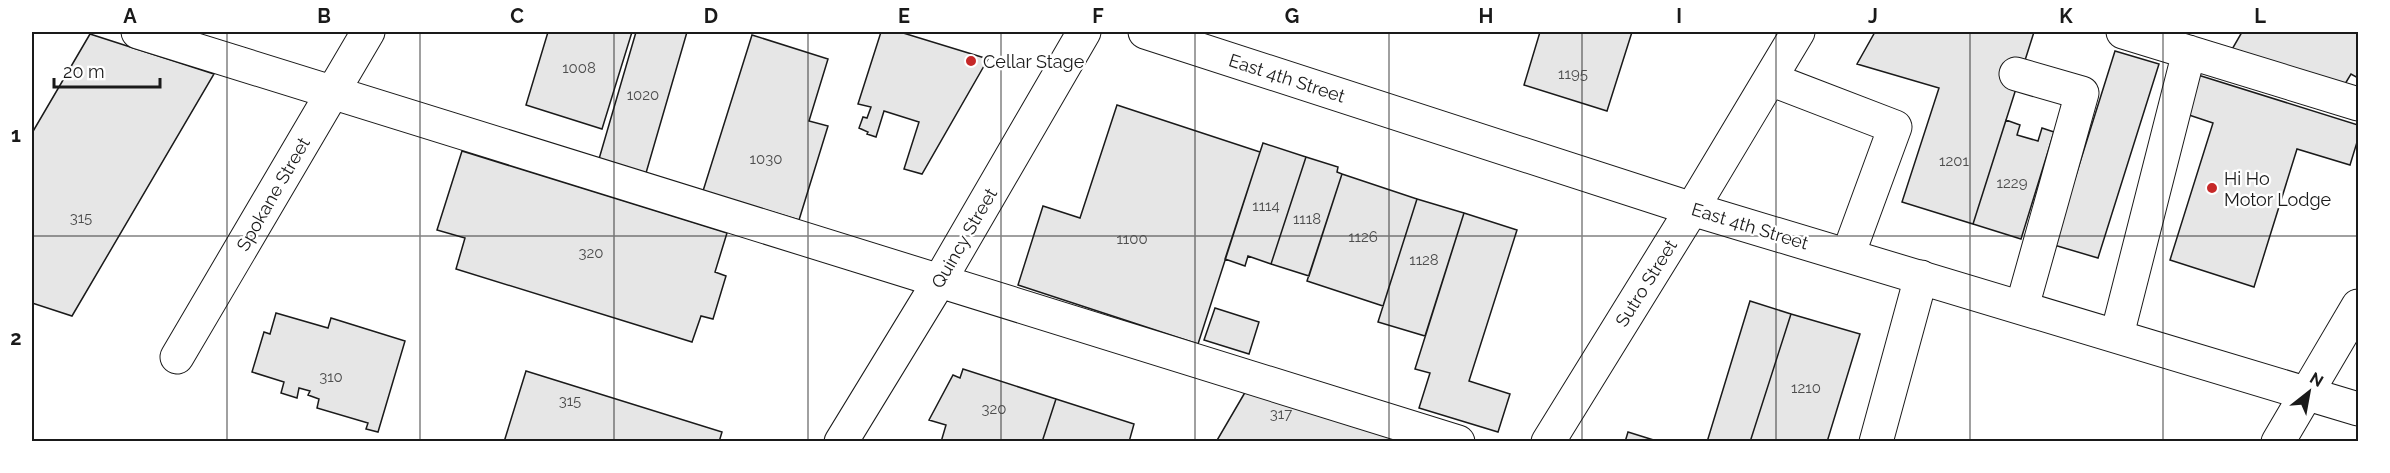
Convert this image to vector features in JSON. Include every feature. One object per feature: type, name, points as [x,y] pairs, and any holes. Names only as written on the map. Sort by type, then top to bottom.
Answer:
[{"type":"street","points":[[138,32],[1458,441]]},
{"type":"street","name":"Spokane Street","points":[[177,357],[368,32]]},
{"type":"street","name":"Quincy Street","points":[[841,441],[940,280],[1084,32]]},
{"type":"street","name":"East 4th Street","points":[[1145,32],[1692,209],[2358,409]]},
{"type":"street","name":"Sutro Street","points":[[1548,441],[1692,209],[1798,32]]},
{"type":"street","points":[[2123,32],[2158,37],[2189,52],[2358,104]]},
{"type":"street","points":[[2117,336],[2189,52]]},
{"type":"street","points":[[2016,74],[2082,93],[2022,307]]},
{"type":"street","points":[[1770,79],[1895,127],[1848,255]]},
{"type":"street","points":[[1876,441],[1921,277]]},
{"type":"street","points":[[2278,441],[2358,306]]},
{"type":"building","points":[[548,32],[632,32],[602,129],[526,105]]},
{"type":"building","points":[[636,32],[687,32],[646,173],[599,159]]},
{"type":"building","points":[[881,32],[900,32],[988,59],[922,174],[904,169],[919,122],[884,111],[876,137],[859,128],[863,117],[867,118],[871,107],[858,104]]},
{"type":"building","points":[[1540,32],[1632,32],[1607,111],[1524,85]]},
{"type":"building","points":[[1875,32],[2034,32],[1973,224],[1902,202],[1939,88],[1857,64]]},
{"type":"building","points":[[2242,32],[2358,32],[2358,78],[2351,74],[2345,84],[2231,51]]},
{"type":"building","points":[[90,34],[214,74],[72,316],[32,303],[32,133]]},
{"type":"building","points":[[752,35],[828,59],[809,121],[828,126],[799,220],[703,191]]},
{"type":"building","points":[[2115,51],[2159,64],[2098,258],[2054,245]]},
{"type":"building","points":[[2198,75],[2358,125],[2358,139],[2350,165],[2297,149],[2254,287],[2170,260],[2213,123],[2186,114]]},
{"type":"building","points":[[1117,105],[1260,152],[1198,344],[1018,285],[1043,206],[1080,218]]},
{"type":"building","points":[[2006,120],[2020,125],[2017,135],[2038,141],[2042,128],[2054,132],[2021,239],[1973,224]]},
{"type":"building","points":[[1263,143],[1306,157],[1271,264],[1248,256],[1245,266],[1225,259]]},
{"type":"building","points":[[462,151],[727,233],[715,272],[726,276],[713,319],[701,316],[692,342],[456,269],[465,238],[437,230]]},
{"type":"building","points":[[1306,157],[1338,167],[1337,172],[1342,174],[1309,276],[1271,264]]},
{"type":"building","points":[[1342,174],[1417,199],[1383,306],[1307,281]]},
{"type":"building","points":[[1417,199],[1464,213],[1425,336],[1378,322]]},
{"type":"building","points":[[1464,213],[1517,230],[1469,381],[1510,394],[1498,432],[1419,408],[1430,373],[1415,369]]},
{"type":"building","points":[[1750,301],[1791,314],[1750,442],[1707,442]]},
{"type":"building","points":[[1215,308],[1259,322],[1249,354],[1204,340]]},
{"type":"building","points":[[276,313],[328,328],[331,318],[405,341],[378,432],[366,429],[368,423],[317,408],[319,399],[308,395],[310,391],[299,388],[297,398],[281,393],[284,382],[252,372],[264,332],[270,334]]},
{"type":"building","points":[[1791,314],[1860,334],[1827,442],[1750,442]]},
{"type":"building","points":[[963,369],[1056,399],[1042,442],[941,442],[946,425],[929,420],[953,375],[960,378]]},
{"type":"building","points":[[526,371],[722,432],[719,442],[504,442]]},
{"type":"building","points":[[1247,389],[1409,442],[1216,442]]},
{"type":"building","points":[[1056,399],[1134,424],[1129,442],[1042,442]]},
{"type":"building","points":[[1628,432],[1660,442],[1625,442]]},
{"type":"place","name":"Cellar Stage","points":[[971,61]]},
{"type":"place","name":"Hi Ho Motor Lodge","points":[[2212,188]]}]
